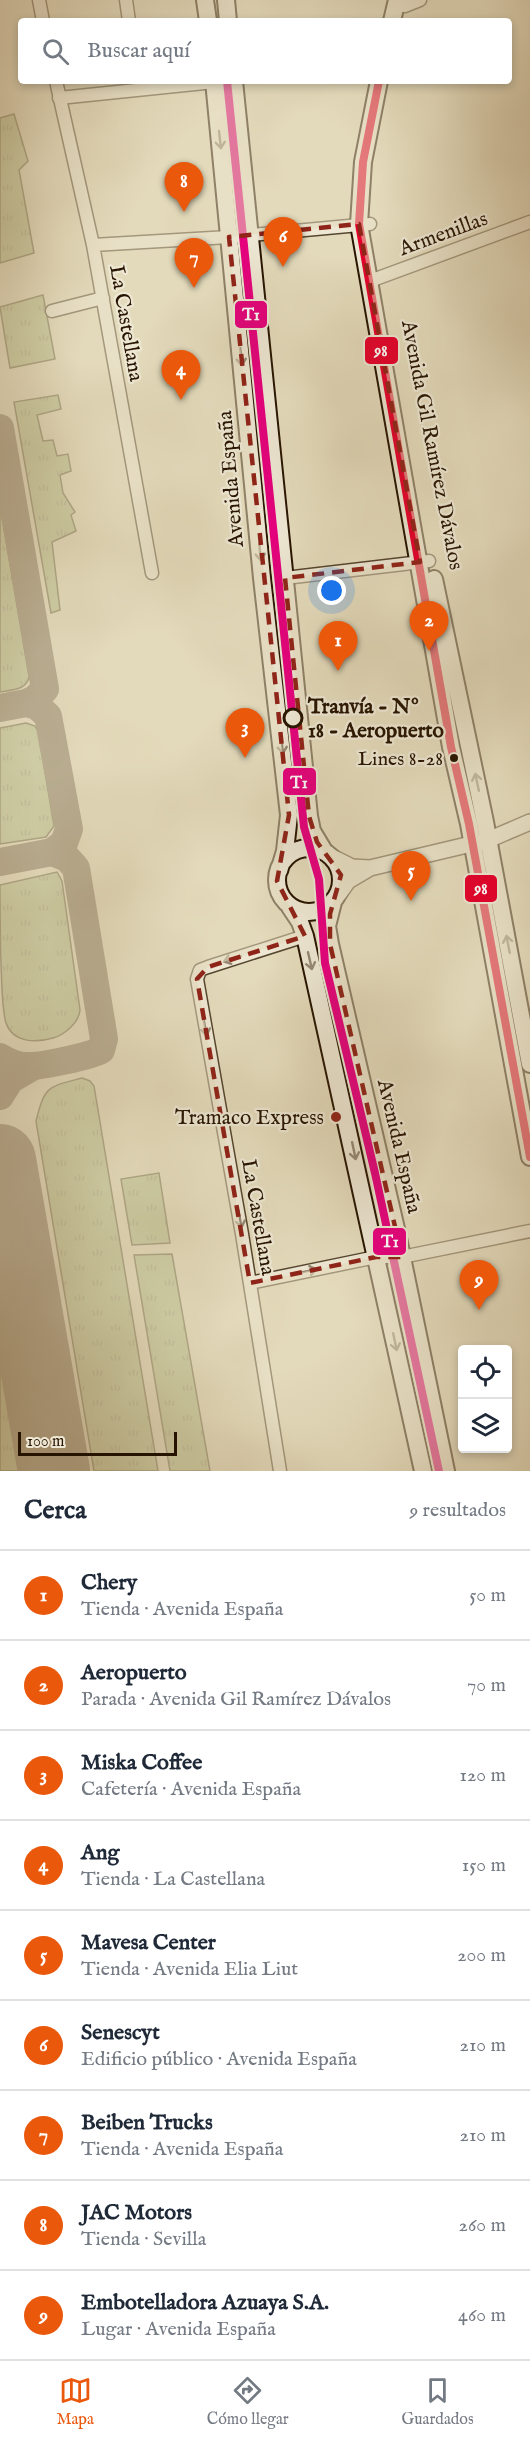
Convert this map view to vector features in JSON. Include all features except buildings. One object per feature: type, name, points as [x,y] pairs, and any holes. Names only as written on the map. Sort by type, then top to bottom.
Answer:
[{"type":"main road","points":[[205,0],[207,18]]},
{"type":"main road","points":[[226,0],[228,18]]},
{"type":"main road","name":"Avenida España","points":[[214,84],[262,578],[290,815],[285,851],[279,871]]},
{"type":"main road","name":"Avenida España","points":[[234,84],[309,816],[312,831],[328,854]]},
{"type":"main road","name":"Avenida Gil Ramírez Dávalos","points":[[379,84],[364,224],[425,561],[480,842],[530,1064]]},
{"type":"main road","name":"Avenida Gil Ramírez Dávalos","points":[[369,163],[388,84]]},
{"type":"main road","name":"Avenida Gil Ramírez Dávalos","points":[[480,842],[530,1157]]},
{"type":"main road","points":[[290,907],[308,913],[320,911],[336,898],[341,874],[328,854],[310,848],[296,850],[283,862],[279,871],[279,891],[300,922],[305,936],[423,1471]]},
{"type":"main road","name":"Avenida España","points":[[336,898],[327,926],[330,944],[402,1257],[446,1471]]},
{"type":"street","points":[[39,0],[43,18]]},
{"type":"street","points":[[126,0],[129,18]]},
{"type":"street","name":"La Castellana","points":[[57,84],[93,245],[152,573]]},
{"type":"street","points":[[60,98],[157,84]]},
{"type":"street","name":"Armenillas","points":[[374,279],[530,222]]},
{"type":"street","points":[[93,245],[229,237],[364,224]]},
{"type":"street","points":[[52,311],[103,298]]},
{"type":"street","points":[[285,578],[425,561]]},
{"type":"street","points":[[328,854],[352,867],[370,868],[480,842],[530,822]]},
{"type":"street","points":[[336,898],[348,881],[370,868]]},
{"type":"street","name":"La Castellana","points":[[280,1471],[197,979],[200,970],[305,936]]},
{"type":"street","points":[[250,1283],[376,1257],[402,1257],[530,1231]]},
{"type":"highlighted area","points":[[359,224],[420,562],[285,578],[309,816],[317,842],[341,875],[330,914],[330,944],[402,1257],[376,1257],[250,1283],[197,979],[208,967],[305,936],[277,881],[289,815],[229,237]]},
{"type":"green space","points":[[14,114],[28,161],[19,170],[34,253],[0,263],[0,118]]},
{"type":"green space","points":[[43,295],[55,359],[10,368],[0,307]]},
{"type":"green space","points":[[58,395],[61,409],[37,415],[43,441],[53,440],[57,456],[68,454],[71,471],[60,475],[63,493],[75,512],[71,515],[76,531],[52,542],[60,610],[51,613],[14,402]]},
{"type":"green space","points":[[0,505],[29,676],[28,681],[22,687],[0,692]]},
{"type":"green space","points":[[26,723],[35,726],[38,731],[54,826],[46,837],[0,844],[0,728]]},
{"type":"green space","points":[[57,872],[62,881],[80,1010],[74,1024],[62,1034],[46,1040],[26,1040],[19,1038],[9,1030],[5,1018],[1,975],[0,885]]},
{"type":"green space","points":[[82,1078],[90,1081],[94,1086],[158,1471],[94,1471],[36,1121],[42,1100],[50,1089]]},
{"type":"green space","points":[[159,1173],[170,1243],[132,1245],[121,1179]]},
{"type":"green space","points":[[172,1254],[210,1471],[170,1471],[134,1255]]},
{"type":"green space","points":[[0,1349],[21,1471],[0,1471]]},
{"type":"taxiway","points":[[0,428],[45,689],[35,699],[26,703],[37,706],[48,716],[69,829],[64,843],[52,852],[67,858],[76,868],[104,1039],[101,1050],[53,1063],[24,1066],[0,1057]]},
{"type":"taxiway","points":[[0,708],[26,703]]},
{"type":"taxiway","points":[[0,862],[52,852]]},
{"type":"taxiway","points":[[0,1096],[10,1080],[34,1066]]},
{"type":"runway","points":[[0,1160],[54,1471]]},
{"type":"transit line","name":"T1","points":[[227,84],[304,827],[319,879],[325,963],[375,1173],[439,1471]]},
{"type":"transit line","name":"98","points":[[378,84],[363,162],[359,224],[451,747],[469,824],[530,1157]]},
{"type":"place","name":"JAC Motors","points":[[184,212]]},
{"type":"place","name":"Senescyt","points":[[283,267]]},
{"type":"place","name":"Beiben Trucks","points":[[194,288]]},
{"type":"place","name":"Ang","points":[[181,400]]},
{"type":"place","name":"Aeropuerto","points":[[429,651]]},
{"type":"place","name":"Chery","points":[[338,671]]},
{"type":"place","name":"Tranvía - Nº 18 - Aeropuerto","points":[[293,718]]},
{"type":"place","name":"Miska Coffee","points":[[245,758]]},
{"type":"place","name":"Lines 8-28","points":[[454,758]]},
{"type":"place","name":"Mavesa Center","points":[[411,901]]},
{"type":"place","name":"Tramaco Express","points":[[336,1117]]},
{"type":"place","name":"Embotelladora Azuaya S.A.","points":[[479,1310]]}]
